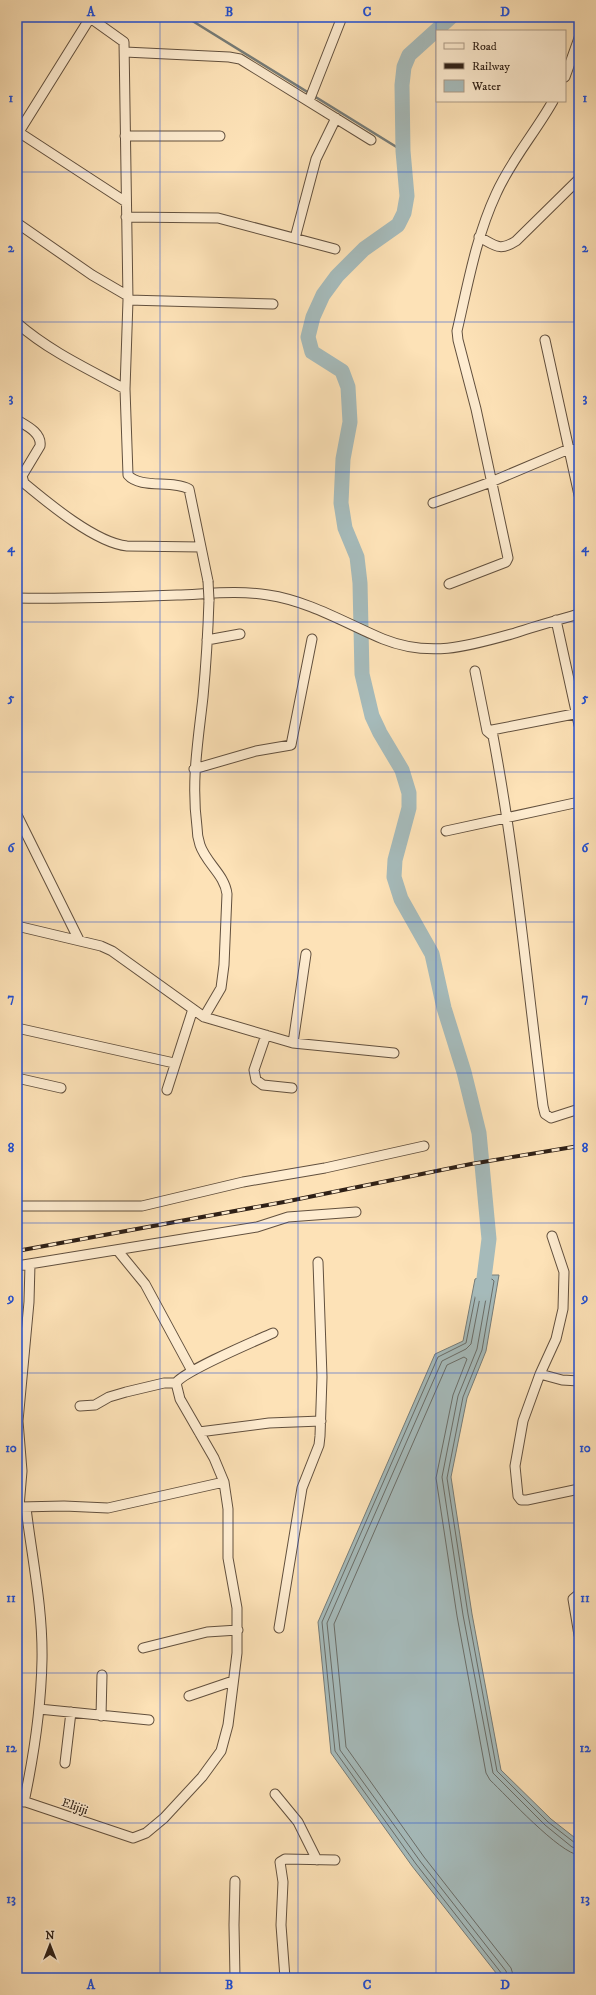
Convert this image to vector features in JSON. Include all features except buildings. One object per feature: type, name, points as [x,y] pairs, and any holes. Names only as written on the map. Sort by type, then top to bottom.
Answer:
[{"type":"street","points":[[126,202],[18,133],[90,17],[123,40],[125,52],[128,298],[125,389],[128,475],[132,479],[138,481],[189,489],[208,581],[209,600],[207,640],[194,769],[193,795],[200,844],[224,883],[227,894],[224,965],[220,988],[204,1017]]},
{"type":"street","points":[[311,98],[342,17]]},
{"type":"street","points":[[566,74],[579,38]]},
{"type":"street","points":[[125,52],[229,57],[240,60],[311,98],[336,118],[371,140]]},
{"type":"street","points":[[450,584],[508,561],[476,409],[457,336],[479,236],[496,193],[512,162],[552,102]]},
{"type":"street","points":[[295,238],[316,159],[336,118]]},
{"type":"street","points":[[125,136],[220,136]]},
{"type":"street","points":[[479,236],[502,248],[507,247],[516,241],[579,179]]},
{"type":"street","points":[[126,217],[210,217],[335,249]]},
{"type":"street","points":[[17,223],[128,298],[273,304]]},
{"type":"street","points":[[17,323],[36,339],[65,357],[125,389]]},
{"type":"street","points":[[545,340],[579,495]]},
{"type":"street","points":[[17,420],[39,435],[41,441],[40,446],[22,476],[22,480],[56,509],[86,528],[120,545],[201,547]]},
{"type":"street","points":[[433,503],[491,482],[569,449],[579,450]]},
{"type":"street","points":[[17,598],[61,599],[235,593],[267,595],[296,602],[332,615],[384,639],[425,649],[455,649],[477,645],[579,614]]},
{"type":"street","points":[[556,620],[578,713],[579,725]]},
{"type":"street","points":[[207,640],[240,634]]},
{"type":"street","points":[[194,769],[256,751],[291,745],[312,639]]},
{"type":"street","points":[[475,671],[487,730],[493,736],[507,817],[538,1050],[543,1106],[545,1114],[550,1118],[579,1109]]},
{"type":"street","points":[[487,730],[578,713]]},
{"type":"street","points":[[446,831],[579,802]]},
{"type":"street","points":[[17,815],[79,940]]},
{"type":"street","points":[[17,926],[79,940],[101,946],[112,951],[204,1017],[293,1043],[394,1053]]},
{"type":"street","points":[[293,1043],[306,954]]},
{"type":"street","points":[[167,1090],[174,1063],[193,1009]]},
{"type":"street","points":[[17,1028],[174,1063]]},
{"type":"street","points":[[266,1035],[254,1070],[256,1080],[263,1085],[292,1088]]},
{"type":"street","points":[[17,1078],[61,1088]]},
{"type":"street","points":[[17,1206],[142,1206],[243,1182],[325,1168],[424,1146]]},
{"type":"street","points":[[17,1266],[118,1251],[131,1247],[257,1227],[288,1217],[356,1212]]},
{"type":"street","points":[[552,1236],[564,1272],[563,1309],[556,1339],[540,1374],[523,1421],[515,1466],[518,1496],[521,1500],[527,1500],[579,1489]]},
{"type":"street","points":[[118,1251],[144,1284],[192,1371]]},
{"type":"street","points":[[280,1628],[302,1488],[319,1445],[322,1377],[318,1262]]},
{"type":"street","points":[[21,1800],[34,1754],[39,1709],[42,1659],[41,1637],[20,1507],[22,1471],[18,1421],[29,1302],[30,1264]]},
{"type":"street","points":[[80,1406],[96,1405],[109,1397],[126,1392],[164,1383],[176,1383],[179,1379],[192,1371],[273,1333]]},
{"type":"street","points":[[540,1374],[562,1380],[579,1381]]},
{"type":"street","points":[[176,1383],[180,1399],[214,1458],[224,1482],[228,1509],[228,1558],[237,1608],[238,1630],[237,1653],[233,1681],[189,1696]]},
{"type":"street","points":[[199,1432],[269,1423],[321,1421]]},
{"type":"street","points":[[20,1507],[64,1506],[108,1508],[224,1482]]},
{"type":"street","points":[[579,1594],[573,1599],[579,1635]]},
{"type":"street","points":[[143,1648],[207,1632],[238,1630]]},
{"type":"street","points":[[101,1716],[102,1675]]},
{"type":"street","name":"Elijiji","points":[[21,1800],[125,1836],[133,1838],[146,1833],[164,1818],[216,1760],[224,1743],[233,1681]]},
{"type":"street","points":[[39,1709],[148,1720]]},
{"type":"street","points":[[65,1763],[71,1712]]},
{"type":"street","points":[[274,1794],[298,1822],[317,1860]]},
{"type":"street","points":[[285,1978],[281,1925],[283,1882],[280,1862],[285,1858],[335,1860]]},
{"type":"street","points":[[235,1881],[235,1978]]},
{"type":"water","points":[[486,1275],[499,1275],[486,1351],[467,1398],[451,1477],[472,1614],[501,1770],[551,1819],[579,1841],[579,1978],[500,1978],[412,1866],[331,1753],[318,1622],[435,1354],[463,1341],[475,1279]]},
{"type":"waterway","points":[[186,17],[403,151]]},
{"type":"waterway","points":[[437,30],[451,17]]},
{"type":"waterway","points":[[436,31],[409,55],[404,67],[402,85],[403,151],[407,196],[404,213],[398,225],[364,249],[337,276],[323,295],[313,317],[308,337],[312,352],[342,371],[348,387],[350,422],[343,459],[341,503],[345,528],[357,557],[360,583],[362,674],[372,716],[380,733],[402,770],[409,793],[409,808],[395,860],[394,877],[401,899],[432,954],[444,1008],[464,1072],[479,1133],[489,1239],[482,1294]]},
{"type":"railway","points":[[17,1251],[284,1202],[471,1164],[579,1146]]}]
